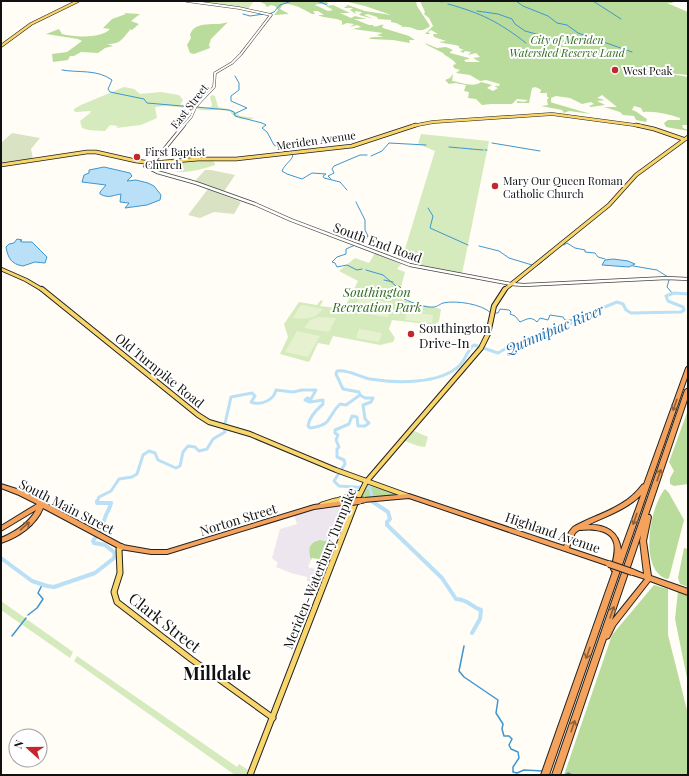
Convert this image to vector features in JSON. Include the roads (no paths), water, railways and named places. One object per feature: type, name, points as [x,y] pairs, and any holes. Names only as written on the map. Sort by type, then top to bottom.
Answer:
[{"type":"highway","points":[[545,775],[688,368]]},
{"type":"highway","points":[[556,775],[688,390]]},
{"type":"highway","points":[[566,549],[573,531],[632,499],[642,489],[652,469]]},
{"type":"highway","name":"South Main Street","points":[[1,486],[17,491],[122,547]]},
{"type":"highway","points":[[600,648],[611,627],[649,578],[644,539],[654,490]]},
{"type":"highway","points":[[314,507],[364,500],[409,496]]},
{"type":"highway","name":"Highland Avenue","points":[[409,496],[688,592]]},
{"type":"highway","points":[[1,530],[42,504]]},
{"type":"highway","points":[[1,541],[14,535],[26,526],[36,516],[42,504]]},
{"type":"highway","name":"Norton Street","points":[[122,547],[151,552],[167,552],[314,507]]},
{"type":"highway","points":[[572,534],[580,528],[593,527],[605,530],[615,538],[618,545],[618,551],[610,590]]},
{"type":"main road","points":[[1,46],[31,24],[78,1]]},
{"type":"main road","name":"Meriden Avenue","points":[[1,164],[92,152],[145,164],[198,159],[236,159],[352,146],[430,122],[552,114],[640,126],[683,139]]},
{"type":"main road","name":"Meriden-Waterbury Turnpike","points":[[250,775],[360,492],[365,483],[482,347],[488,334],[492,313],[500,296],[511,284],[609,205],[635,176],[683,139],[688,137]]},
{"type":"main road","name":"Old Turnpike Road","points":[[1,269],[42,289],[198,415],[209,422],[250,434],[365,483],[409,496]]},
{"type":"main road","name":"Norton Street","points":[[314,507],[360,492]]},
{"type":"main road","name":"Clark Street","points":[[122,547],[120,557],[120,573],[114,592],[116,600],[191,660],[273,718]]},
{"type":"street","name":"East Street","points":[[153,163],[191,116],[194,108],[214,87],[215,73],[232,63],[241,54],[271,15],[230,6],[187,1]]},
{"type":"street","name":"South End Road","points":[[145,164],[157,172],[194,182],[263,207],[292,220],[415,267],[511,284],[536,285],[667,278],[688,279]]},
{"type":"water","points":[[104,167],[130,173],[132,176],[127,181],[136,180],[154,186],[161,195],[160,200],[147,205],[125,208],[129,203],[120,202],[121,194],[108,196],[103,195],[100,194],[100,192],[106,185],[82,182],[84,175],[89,173],[89,170]]},
{"type":"water","points":[[17,239],[22,240],[20,241],[22,242],[32,242],[47,257],[45,263],[35,262],[23,266],[13,262],[9,257],[6,247],[9,244],[14,243]]},
{"type":"water","points":[[613,259],[628,261],[635,264],[629,267],[602,265],[605,260]]},
{"type":"waterway","points":[[269,14],[274,12],[280,5],[292,1]]},
{"type":"waterway","points":[[317,1],[327,5]]},
{"type":"waterway","points":[[438,1],[442,2]]},
{"type":"waterway","points":[[516,1],[523,6],[548,16],[557,23],[567,25],[578,33],[632,52]]},
{"type":"waterway","points":[[593,1],[621,19]]},
{"type":"waterway","points":[[448,4],[489,19],[507,29],[526,43]]},
{"type":"waterway","points":[[477,11],[498,14],[512,19],[515,24],[525,31],[558,40]]},
{"type":"waterway","points":[[243,14],[250,16],[264,14]]},
{"type":"waterway","points":[[62,70],[100,74],[112,80],[108,89],[110,92],[144,99],[147,103],[194,107]]},
{"type":"waterway","points":[[234,114],[247,108],[231,101],[231,96],[239,90],[239,83],[235,76]]},
{"type":"waterway","points":[[196,107],[229,110],[234,112],[234,114]]},
{"type":"waterway","points":[[234,114],[235,116],[266,125],[262,128],[267,132],[274,145],[286,152]]},
{"type":"waterway","points":[[371,156],[382,151],[389,143],[426,145]]},
{"type":"waterway","points":[[492,143],[540,151]]},
{"type":"waterway","points":[[449,147],[460,148]]},
{"type":"waterway","points":[[461,148],[483,150]]},
{"type":"waterway","points":[[291,154],[293,156],[282,171],[302,179],[312,173],[326,174],[323,176],[324,178],[340,182],[347,190]]},
{"type":"waterway","points":[[331,179],[328,176],[334,173],[332,169],[334,166],[360,155],[367,155]]},
{"type":"waterway","points":[[356,202],[365,220],[365,230],[368,236],[364,241],[358,244]]},
{"type":"waterway","points":[[428,208],[433,216],[430,228],[468,245]]},
{"type":"waterway","points":[[564,245],[567,243],[575,248],[585,250],[585,252],[595,253],[598,257],[605,259]]},
{"type":"waterway","points":[[355,245],[346,249],[346,254],[337,257],[332,262],[335,263],[337,267],[347,265],[357,270],[362,269]]},
{"type":"waterway","points":[[479,246],[499,251],[509,258],[532,265]]},
{"type":"waterway","points":[[538,265],[550,255]]},
{"type":"waterway","points":[[633,266],[657,270],[668,277]]},
{"type":"waterway","points":[[366,270],[383,275],[391,281]]},
{"type":"waterway","points":[[384,280],[391,281]]},
{"type":"waterway","points":[[669,280],[667,287],[672,293]]},
{"type":"waterway","points":[[391,281],[396,286]]},
{"type":"waterway","points":[[399,286],[402,289],[404,299],[419,305],[436,307],[448,302],[462,302],[482,307],[491,313]]},
{"type":"waterway","name":"Quinnipiac River","points":[[360,395],[359,392],[343,389],[336,374],[337,371],[345,371],[366,378],[380,380],[404,382],[429,379],[451,372],[460,365],[474,345],[498,353],[512,345],[530,340],[547,329],[576,322],[590,313],[617,302],[623,304],[626,310],[631,313],[681,312],[684,310],[683,307],[668,301],[666,296],[674,293],[688,294]]},
{"type":"waterway","points":[[494,313],[498,313],[500,309],[509,310],[511,312],[510,314],[515,316],[520,322],[529,319],[533,319],[537,322],[540,318],[548,320],[550,315],[563,317],[565,320],[579,320]]},
{"type":"waterway","name":"Quinnipiac River","points":[[97,502],[99,497],[111,491],[119,479],[132,477],[137,474],[143,455],[149,451],[155,453],[158,460],[176,468],[180,466],[183,452],[188,446],[195,447],[199,451],[207,449],[213,439],[225,432],[224,428],[231,397],[252,393],[255,396],[251,402],[263,403],[273,397],[276,390],[293,392],[302,390],[316,390],[311,399],[307,398],[305,400],[310,402],[323,400],[323,404],[311,417],[308,426],[310,428],[323,425],[329,420],[340,404],[346,405],[360,395]]},
{"type":"waterway","points":[[360,395],[365,398],[373,398],[371,402],[363,405],[365,419],[369,423],[365,426],[358,426],[357,417],[352,416],[349,424],[335,430],[335,433],[338,435],[336,440],[339,447],[337,449],[337,457],[344,460],[345,464],[334,481],[339,486],[370,488],[372,497]]},
{"type":"waterway","name":"Quinnipiac River","points":[[1,558],[32,581],[47,586],[54,587],[95,573],[114,558],[115,553],[105,545],[94,543],[93,541],[98,535],[111,503],[97,502]]},
{"type":"waterway","points":[[373,502],[388,512],[390,519],[387,522],[387,525],[442,578],[456,599],[467,602],[481,610],[480,619],[472,633]]},
{"type":"waterway","points":[[28,615],[37,608],[43,599],[38,593],[42,585]]},
{"type":"waterway","points":[[12,636],[26,618]]},
{"type":"waterway","points":[[464,646],[459,671],[464,677],[498,700],[496,713],[503,724],[502,729],[504,736],[509,736],[512,739],[509,745],[511,749],[518,752],[519,758],[513,767],[513,772],[517,773],[524,770],[543,771]]},
{"type":"waterway","points":[[565,775],[568,773],[572,775]]},
{"type":"place","name":"West Peak","points":[[615,70]]},
{"type":"place","name":"First Baptist Church","points":[[137,157]]},
{"type":"place","name":"Mary Our Queen Roman Catholic Church","points":[[495,186]]},
{"type":"place","name":"Southington Drive-In","points":[[411,334]]},
{"type":"district","name":"Milldale","points":[[217,673]]},
{"type":"park label","name":"City of Meriden Watershed Reserve Land","points":[[567,45]]},
{"type":"park label","name":"Southington Recreation Park","points":[[377,298]]}]
